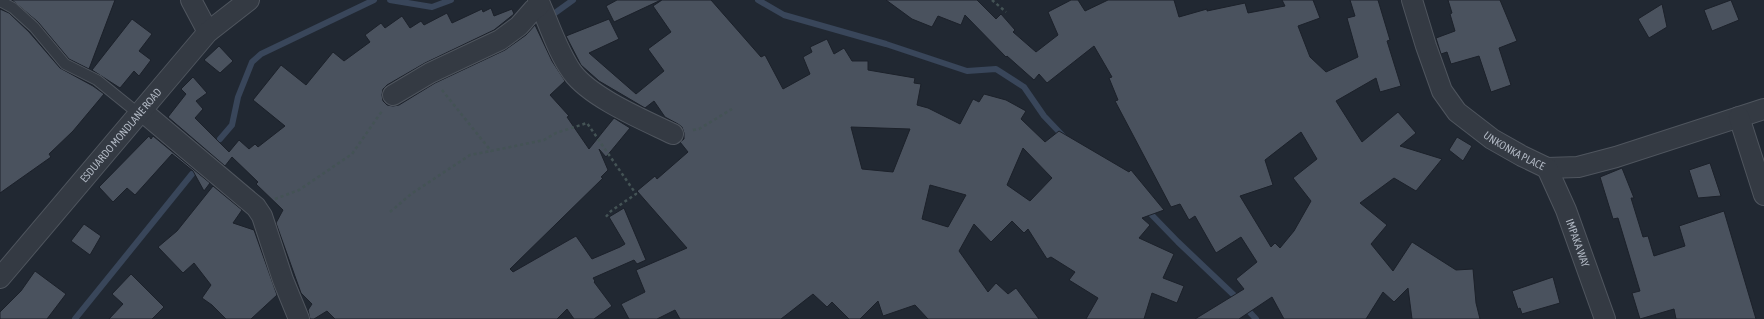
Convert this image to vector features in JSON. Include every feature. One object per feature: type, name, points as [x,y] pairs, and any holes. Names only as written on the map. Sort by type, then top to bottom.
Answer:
[{"type":"street","points":[[191,0],[208,32]]},
{"type":"street","name":"ESDUARDO MONDLANE ROAD","points":[[0,278],[208,32],[249,0]]},
{"type":"street","name":"UNKONKA PLACE","points":[[1412,0],[1442,91],[1457,112],[1492,139],[1547,168],[1578,167],[1593,163],[1764,109]]},
{"type":"street","points":[[393,95],[430,73],[500,40],[519,26],[539,2],[566,62],[576,76],[587,86],[618,107],[673,134]]},
{"type":"street","points":[[140,112],[256,206],[262,216],[283,280],[299,319]]},
{"type":"street","points":[[1739,117],[1764,196]]},
{"type":"street","name":"IMPAKA WAY","points":[[1547,168],[1566,210],[1605,319]]},
{"type":"lane","points":[[0,1],[13,8],[34,27],[65,64],[97,80],[140,112]]},
{"type":"path","points":[[992,0],[1006,12]]},
{"type":"path","points":[[430,73],[449,100],[491,151]]},
{"type":"path","points":[[256,206],[299,190],[352,154],[393,95]]},
{"type":"path","points":[[673,134],[699,129],[732,109]]},
{"type":"path","points":[[390,212],[411,194],[470,155],[544,140],[556,133],[587,123],[636,194],[611,211],[604,219]]},
{"type":"building","points":[[12,0],[115,0],[89,69],[69,59],[38,22]]},
{"type":"building","points":[[617,0],[661,0],[614,22],[606,6]]},
{"type":"building","points":[[662,0],[711,0],[761,57],[765,55],[783,89],[810,74],[803,57],[812,52],[810,47],[827,39],[834,54],[844,48],[852,61],[868,61],[868,70],[915,78],[914,83],[921,84],[917,105],[928,108],[960,124],[973,99],[979,102],[984,94],[1006,100],[1026,111],[1021,119],[1045,142],[1059,131],[1129,172],[1131,170],[1164,210],[1142,218],[1150,225],[1139,238],[1174,254],[1163,278],[1184,286],[1177,303],[1152,293],[1144,319],[1086,319],[1098,298],[1069,280],[1075,272],[1051,257],[1047,259],[1028,229],[1024,233],[1012,221],[991,242],[974,224],[959,251],[988,292],[996,283],[1008,294],[1016,288],[1039,319],[928,319],[915,305],[883,316],[878,301],[860,319],[849,319],[832,302],[827,307],[813,294],[781,319],[680,319],[675,310],[657,319],[629,319],[621,304],[645,292],[636,270],[687,248],[637,191],[655,176],[657,179],[688,152],[680,142],[684,139],[684,133],[682,127],[665,117],[654,101],[645,108],[599,81],[581,65],[566,36],[609,19],[619,39],[589,53],[636,94],[664,71],[648,49],[671,32],[653,6]],"holes":[[[851,127],[910,129],[893,172],[862,169]],[[1023,148],[1052,178],[1030,201],[1007,185]],[[930,185],[966,195],[948,227],[922,219]]]},
{"type":"building","points":[[886,0],[977,0],[996,19],[1001,14],[1015,30],[1013,32],[1036,52],[1058,35],[1048,12],[1071,0],[1078,0],[1085,11],[1108,0],[1174,0],[1179,17],[1207,9],[1207,11],[1245,3],[1248,13],[1285,6],[1282,0],[1313,0],[1320,18],[1298,26],[1310,57],[1326,72],[1358,57],[1347,18],[1355,16],[1350,0],[1378,0],[1390,40],[1387,41],[1401,86],[1380,92],[1376,78],[1336,101],[1362,142],[1398,112],[1416,133],[1400,146],[1442,159],[1416,191],[1394,178],[1360,203],[1387,225],[1371,244],[1393,271],[1412,242],[1456,270],[1473,269],[1476,303],[1480,319],[1412,319],[1408,288],[1394,302],[1383,292],[1366,319],[1284,319],[1272,297],[1239,319],[1195,319],[1244,289],[1236,279],[1257,262],[1241,237],[1216,253],[1195,216],[1189,220],[1180,204],[1171,207],[1115,101],[1118,100],[1109,78],[1112,77],[1094,46],[1047,83],[1039,74],[1034,80],[1007,56],[1006,57],[965,15],[961,25],[938,16],[932,27],[912,19]],"holes":[[[1301,132],[1317,159],[1293,178],[1311,201],[1294,231],[1280,248],[1275,243],[1271,247],[1240,196],[1273,185],[1265,160]]]},
{"type":"building","points":[[1448,0],[1500,0],[1517,41],[1499,48],[1511,85],[1491,92],[1479,56],[1451,64],[1447,52],[1441,54],[1436,38],[1455,31]]},
{"type":"building","points":[[1731,0],[1739,20],[1712,31],[1704,10]]},
{"type":"building","points":[[1662,4],[1667,27],[1649,38],[1638,19]]},
{"type":"building","points":[[491,8],[494,16],[512,9],[514,14],[494,30],[425,63],[387,85],[383,89],[383,101],[387,105],[399,105],[435,83],[505,50],[526,35],[535,25],[552,61],[565,81],[550,95],[569,116],[567,117],[589,149],[614,118],[630,128],[606,157],[599,149],[608,170],[601,177],[603,178],[510,269],[513,272],[576,236],[592,259],[620,247],[625,244],[609,217],[624,208],[646,260],[637,264],[634,260],[593,278],[595,281],[594,282],[612,306],[594,319],[574,319],[567,309],[557,319],[335,319],[327,311],[314,319],[310,319],[308,310],[312,304],[301,293],[276,223],[283,210],[256,184],[258,182],[232,157],[225,166],[168,117],[186,94],[181,89],[193,77],[207,93],[196,101],[203,109],[195,118],[229,152],[239,140],[249,149],[255,144],[258,147],[285,126],[253,100],[281,65],[306,85],[333,52],[344,61],[370,42],[365,35],[381,23],[385,28],[402,16],[410,28],[421,21],[424,25],[447,13],[452,23],[482,9],[483,12]]},
{"type":"building","points":[[0,9],[9,13],[29,32],[60,68],[93,86],[104,94],[73,131],[49,154],[51,157],[0,193]]},
{"type":"building","points":[[132,19],[152,34],[139,51],[151,60],[139,76],[134,71],[120,88],[92,70]]},
{"type":"building","points":[[219,46],[233,61],[220,73],[204,60]]},
{"type":"building","points":[[149,136],[151,139],[153,136],[210,183],[204,191],[193,171],[172,154],[135,195],[127,188],[113,202],[99,187]]},
{"type":"building","points":[[1457,137],[1472,146],[1463,161],[1449,150]]},
{"type":"building","points":[[1710,163],[1721,196],[1698,198],[1689,170]]},
{"type":"building","points":[[1622,168],[1634,198],[1631,198],[1643,237],[1648,236],[1654,256],[1685,246],[1679,226],[1724,211],[1756,319],[1676,319],[1674,309],[1640,319],[1632,293],[1640,291],[1618,218],[1613,219],[1600,177]]},
{"type":"building","points":[[213,186],[242,210],[233,223],[254,230],[277,295],[251,319],[226,319],[212,305],[202,298],[211,285],[194,263],[183,273],[158,247],[177,231]]},
{"type":"building","points":[[84,224],[101,236],[90,255],[71,241]]},
{"type":"building","points":[[35,271],[66,294],[47,319],[0,319],[0,312],[21,291]]},
{"type":"building","points":[[131,274],[164,307],[152,319],[109,319],[123,304],[112,294]]},
{"type":"building","points":[[1553,277],[1560,303],[1522,314],[1520,308],[1518,309],[1512,291]]},
{"type":"waterway","points":[[220,139],[232,125],[238,97],[252,62],[261,54],[374,0]]},
{"type":"waterway","points":[[390,0],[432,7],[451,0]]},
{"type":"waterway","points":[[555,13],[573,0]]},
{"type":"waterway","points":[[758,0],[784,15],[886,44],[967,71],[996,69],[1024,87],[1044,116],[1064,137]]},
{"type":"waterway","points":[[75,319],[192,174]]},
{"type":"waterway","points":[[1147,210],[1239,300]]},
{"type":"waterway","points":[[1245,307],[1256,319]]}]
